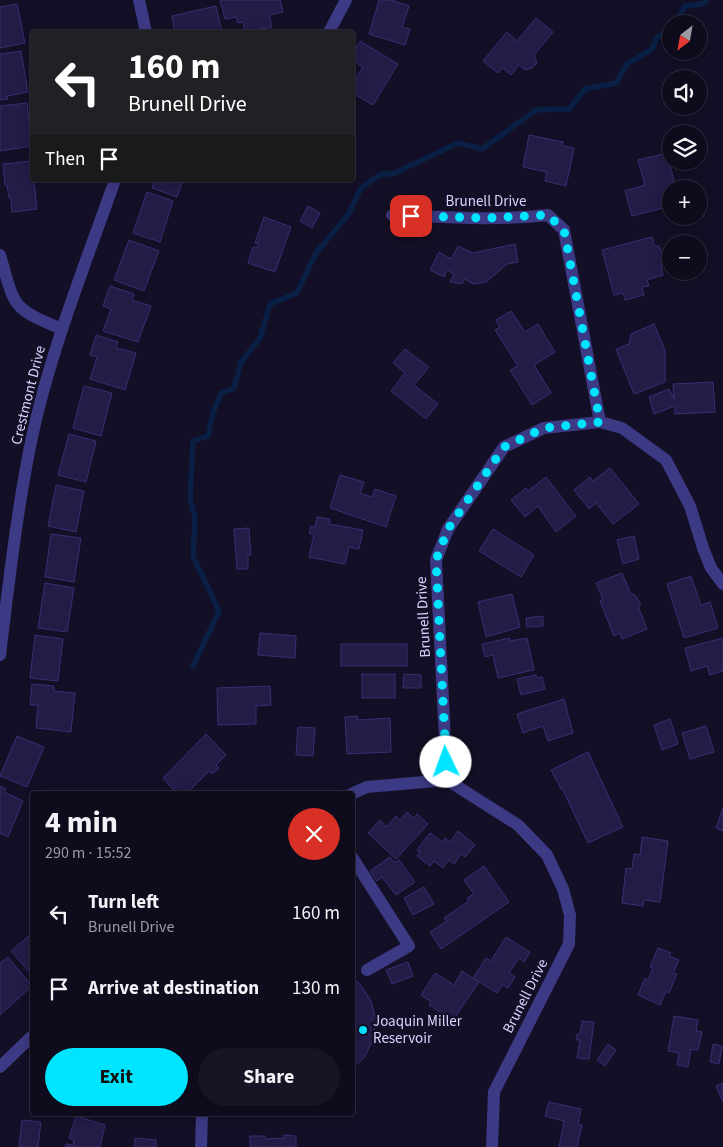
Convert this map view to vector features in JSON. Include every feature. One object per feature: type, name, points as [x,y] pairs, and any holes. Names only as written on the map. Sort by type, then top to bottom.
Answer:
[{"type":"street","points":[[139,0],[146,30]]},
{"type":"street","points":[[330,30],[346,0]]},
{"type":"street","name":"Crestmont Drive","points":[[0,655],[14,547],[32,436],[62,329],[114,182]]},
{"type":"street","name":"Brunell Drive","points":[[392,215],[478,219],[548,215],[564,230],[600,422],[544,428],[504,447],[448,529],[436,560],[447,780],[518,825],[547,855],[563,889],[570,915],[570,944],[494,1092],[492,1147]]},
{"type":"street","points":[[0,254],[12,296],[17,306],[24,312],[62,329]]},
{"type":"street","points":[[600,422],[622,428],[666,460],[690,506],[711,568],[723,584]]},
{"type":"street","points":[[355,792],[367,787],[447,780]]},
{"type":"street","points":[[355,862],[409,946],[368,970]]},
{"type":"street","points":[[0,1067],[30,1038]]},
{"type":"street","points":[[202,1116],[202,1147]]},
{"type":"building","points":[[220,0],[280,0],[283,12],[269,15],[272,27],[256,30],[245,30],[243,22],[238,23],[236,17],[225,19]]},
{"type":"building","points":[[379,0],[391,0],[409,6],[402,27],[410,29],[405,45],[369,34]]},
{"type":"building","points":[[17,4],[25,43],[0,48],[0,7]]},
{"type":"building","points":[[216,6],[222,30],[175,30],[172,16]]},
{"type":"building","points":[[536,18],[553,32],[534,55],[537,63],[532,68],[525,70],[519,65],[511,75],[503,68],[498,73],[483,61],[507,32],[517,41]]},
{"type":"building","points":[[360,41],[398,64],[373,105],[355,95],[355,80],[363,67],[355,62],[355,49]]},
{"type":"building","points":[[21,51],[28,92],[7,96],[8,99],[0,100],[0,54]]},
{"type":"building","points":[[27,103],[30,146],[0,151],[0,106]]},
{"type":"building","points":[[529,135],[563,142],[562,146],[574,148],[566,186],[545,181],[547,172],[523,167]]},
{"type":"building","points":[[662,154],[662,170],[671,170],[674,180],[662,180],[662,208],[632,216],[625,191],[645,185],[638,160]]},
{"type":"building","points":[[30,161],[30,182],[34,182],[37,209],[12,212],[11,198],[9,198],[7,185],[5,185],[3,164]]},
{"type":"building","points":[[154,182],[182,182],[177,197],[152,188]]},
{"type":"building","points":[[147,192],[173,201],[160,242],[133,233]]},
{"type":"building","points":[[308,206],[320,213],[312,228],[300,221]]},
{"type":"building","points":[[264,217],[291,227],[275,272],[248,263],[253,247],[257,248],[259,244],[255,243]]},
{"type":"building","points":[[652,237],[654,245],[660,247],[662,254],[662,275],[647,280],[649,286],[642,287],[644,295],[625,300],[623,293],[614,295],[602,250]]},
{"type":"building","points":[[129,240],[159,251],[144,291],[114,280]]},
{"type":"building","points":[[515,244],[518,262],[507,264],[486,282],[473,284],[465,279],[462,284],[450,282],[454,274],[447,270],[444,277],[430,270],[439,252],[451,259],[458,246],[473,253]]},
{"type":"building","points":[[110,286],[134,294],[132,300],[151,306],[138,342],[103,331],[111,309],[103,306]]},
{"type":"building","points":[[511,311],[525,332],[538,324],[555,352],[534,365],[551,393],[532,405],[510,370],[518,366],[495,330],[500,327],[496,320]]},
{"type":"building","points":[[654,324],[665,350],[665,382],[634,394],[616,349],[629,344],[631,334]]},
{"type":"building","points":[[96,335],[118,342],[116,348],[136,353],[125,390],[90,379],[97,357],[90,355]]},
{"type":"building","points":[[405,349],[429,367],[414,385],[438,404],[426,419],[391,391],[405,373],[393,363]]},
{"type":"building","points":[[713,382],[715,412],[675,414],[675,406],[654,414],[649,397],[669,389],[674,399],[673,384]]},
{"type":"building","points":[[84,386],[112,393],[101,436],[73,428]]},
{"type":"building","points":[[69,434],[96,441],[86,482],[58,475]]},
{"type":"building","points":[[610,468],[639,504],[613,524],[596,503],[589,509],[574,490],[590,477],[593,481]]},
{"type":"building","points":[[340,475],[364,482],[360,493],[372,497],[375,489],[396,496],[386,527],[330,508]]},
{"type":"building","points":[[546,477],[576,516],[556,532],[538,506],[525,517],[511,500],[526,488],[528,491]]},
{"type":"building","points":[[56,485],[84,491],[76,532],[48,526]]},
{"type":"building","points":[[317,517],[330,519],[329,524],[363,530],[359,549],[349,547],[345,564],[309,557],[314,534],[309,533],[311,526],[315,527]]},
{"type":"building","points":[[249,528],[251,555],[248,555],[248,569],[237,569],[234,529]]},
{"type":"building","points":[[493,529],[534,555],[521,577],[479,551]]},
{"type":"building","points":[[51,534],[81,538],[74,582],[45,577]]},
{"type":"building","points":[[634,536],[639,559],[623,564],[617,540]]},
{"type":"building","points":[[622,573],[630,592],[636,596],[641,605],[638,606],[647,629],[622,639],[620,633],[614,636],[600,601],[603,599],[596,583]]},
{"type":"building","points":[[691,576],[701,605],[710,602],[718,628],[684,638],[667,584]]},
{"type":"building","points":[[45,583],[74,588],[67,632],[38,628]]},
{"type":"building","points":[[512,594],[520,627],[486,637],[478,602]]},
{"type":"building","points":[[543,616],[543,626],[527,627],[526,618]]},
{"type":"building","points":[[260,633],[296,636],[295,658],[258,655]]},
{"type":"building","points":[[35,635],[63,639],[58,681],[30,678]]},
{"type":"building","points":[[510,638],[510,641],[527,638],[534,670],[498,678],[493,655],[485,657],[482,644]]},
{"type":"building","points":[[723,638],[723,671],[710,675],[707,666],[691,671],[685,648]]},
{"type":"building","points":[[341,644],[407,644],[407,666],[341,666]]},
{"type":"building","points":[[362,674],[395,674],[395,698],[362,698]]},
{"type":"building","points":[[404,674],[421,675],[421,688],[403,688]]},
{"type":"building","points":[[536,675],[537,678],[542,677],[545,689],[521,695],[517,679]]},
{"type":"building","points":[[32,684],[54,686],[54,691],[75,693],[71,732],[36,728],[38,705],[30,705]]},
{"type":"building","points":[[270,686],[271,705],[256,706],[256,724],[218,725],[217,688]]},
{"type":"building","points":[[564,699],[573,733],[548,741],[543,726],[523,733],[517,714]]},
{"type":"building","points":[[357,716],[358,720],[390,718],[391,752],[347,754],[345,717]]},
{"type":"building","points":[[670,719],[678,744],[662,750],[654,725]]},
{"type":"building","points":[[706,726],[714,752],[690,759],[682,733]]},
{"type":"building","points":[[298,727],[315,728],[313,756],[296,755]]},
{"type":"building","points":[[206,734],[226,755],[216,765],[219,768],[212,774],[209,771],[189,791],[174,791],[163,778]]},
{"type":"building","points":[[17,736],[44,747],[27,787],[0,776]]},
{"type":"building","points":[[588,752],[623,827],[588,843],[562,788],[551,770]]},
{"type":"building","points":[[0,786],[6,789],[4,792],[23,801],[8,837],[0,833]]},
{"type":"building","points":[[723,808],[723,831],[716,828]]},
{"type":"building","points":[[407,812],[414,818],[417,814],[428,824],[396,859],[368,833],[380,820],[386,827],[396,816],[400,820]]},
{"type":"building","points":[[458,831],[475,845],[465,857],[461,854],[454,864],[449,860],[443,868],[434,861],[430,866],[417,856],[420,852],[417,850],[430,833],[442,842],[445,838],[450,842]]},
{"type":"building","points":[[642,837],[668,841],[660,902],[644,900],[643,906],[622,903],[626,868],[632,869],[634,854],[640,855]]},
{"type":"building","points":[[390,857],[395,863],[399,860],[415,882],[396,895],[382,877],[377,881],[370,871]]},
{"type":"building","points":[[484,866],[509,902],[441,949],[430,932],[447,921],[444,918],[469,901],[467,898],[474,894],[464,880]]},
{"type":"building","points":[[424,887],[434,904],[413,915],[404,898]]},
{"type":"building","points":[[30,935],[30,973],[11,951]]},
{"type":"building","points":[[506,937],[530,952],[524,962],[519,958],[509,973],[515,977],[508,988],[503,985],[497,993],[473,978],[486,958],[491,961]]},
{"type":"building","points":[[658,948],[671,953],[669,956],[679,960],[673,973],[677,974],[669,993],[666,991],[660,1005],[638,995],[645,978],[648,980],[653,968],[650,967]]},
{"type":"building","points":[[8,957],[30,984],[30,988],[0,1015],[0,963]]},
{"type":"building","points":[[408,962],[413,976],[392,984],[386,970]]},
{"type":"building","points":[[462,971],[479,982],[453,1020],[429,1005],[431,1002],[421,995],[435,973],[454,985]]},
{"type":"building","name":"Joaquin Miller Reservoir","points":[[355,980],[360,984],[371,1001],[376,1020],[373,1040],[364,1058],[355,1066]]},
{"type":"building","points":[[674,1016],[698,1020],[696,1031],[702,1032],[698,1050],[691,1049],[688,1067],[677,1065],[679,1053],[668,1051]]},
{"type":"building","points":[[582,1021],[594,1022],[589,1059],[577,1058],[580,1040],[576,1040],[577,1034],[580,1034]]},
{"type":"building","points":[[608,1044],[616,1050],[605,1066],[597,1060]]},
{"type":"building","points":[[713,1044],[722,1046],[719,1064],[710,1062]]},
{"type":"building","points":[[723,1083],[723,1102],[716,1086]]},
{"type":"building","points":[[549,1102],[581,1109],[578,1124],[582,1125],[577,1147],[559,1147],[564,1121],[545,1116]]},
{"type":"building","points":[[76,1116],[105,1125],[100,1147],[65,1147],[66,1144],[73,1145],[74,1140],[69,1138]]},
{"type":"building","points":[[22,1120],[41,1122],[38,1147],[19,1147]]},
{"type":"building","points":[[284,1135],[296,1136],[296,1147],[250,1147],[250,1136],[265,1136],[265,1139],[284,1138]]},
{"type":"building","points":[[135,1138],[156,1140],[156,1147],[134,1147]]},
{"type":"waterway","points":[[680,15],[685,6],[703,4],[707,0]]},
{"type":"waterway","points":[[193,666],[219,611],[193,556],[195,518],[190,498],[193,441],[208,436],[213,413],[221,393],[234,388],[241,362],[260,338],[270,304],[297,293],[316,253],[348,215],[361,188],[380,175],[395,173],[458,143],[482,149],[536,110],[569,109],[585,89],[616,83],[627,64],[652,49],[657,37],[662,35]]},
{"type":"place","name":"Joaquin Miller Reservoir","points":[[363,1030]]},
{"type":"route","points":[[411,216],[469,219],[526,218],[548,215],[564,230],[600,422],[544,428],[504,447],[448,529],[436,560],[446,762]]}]
